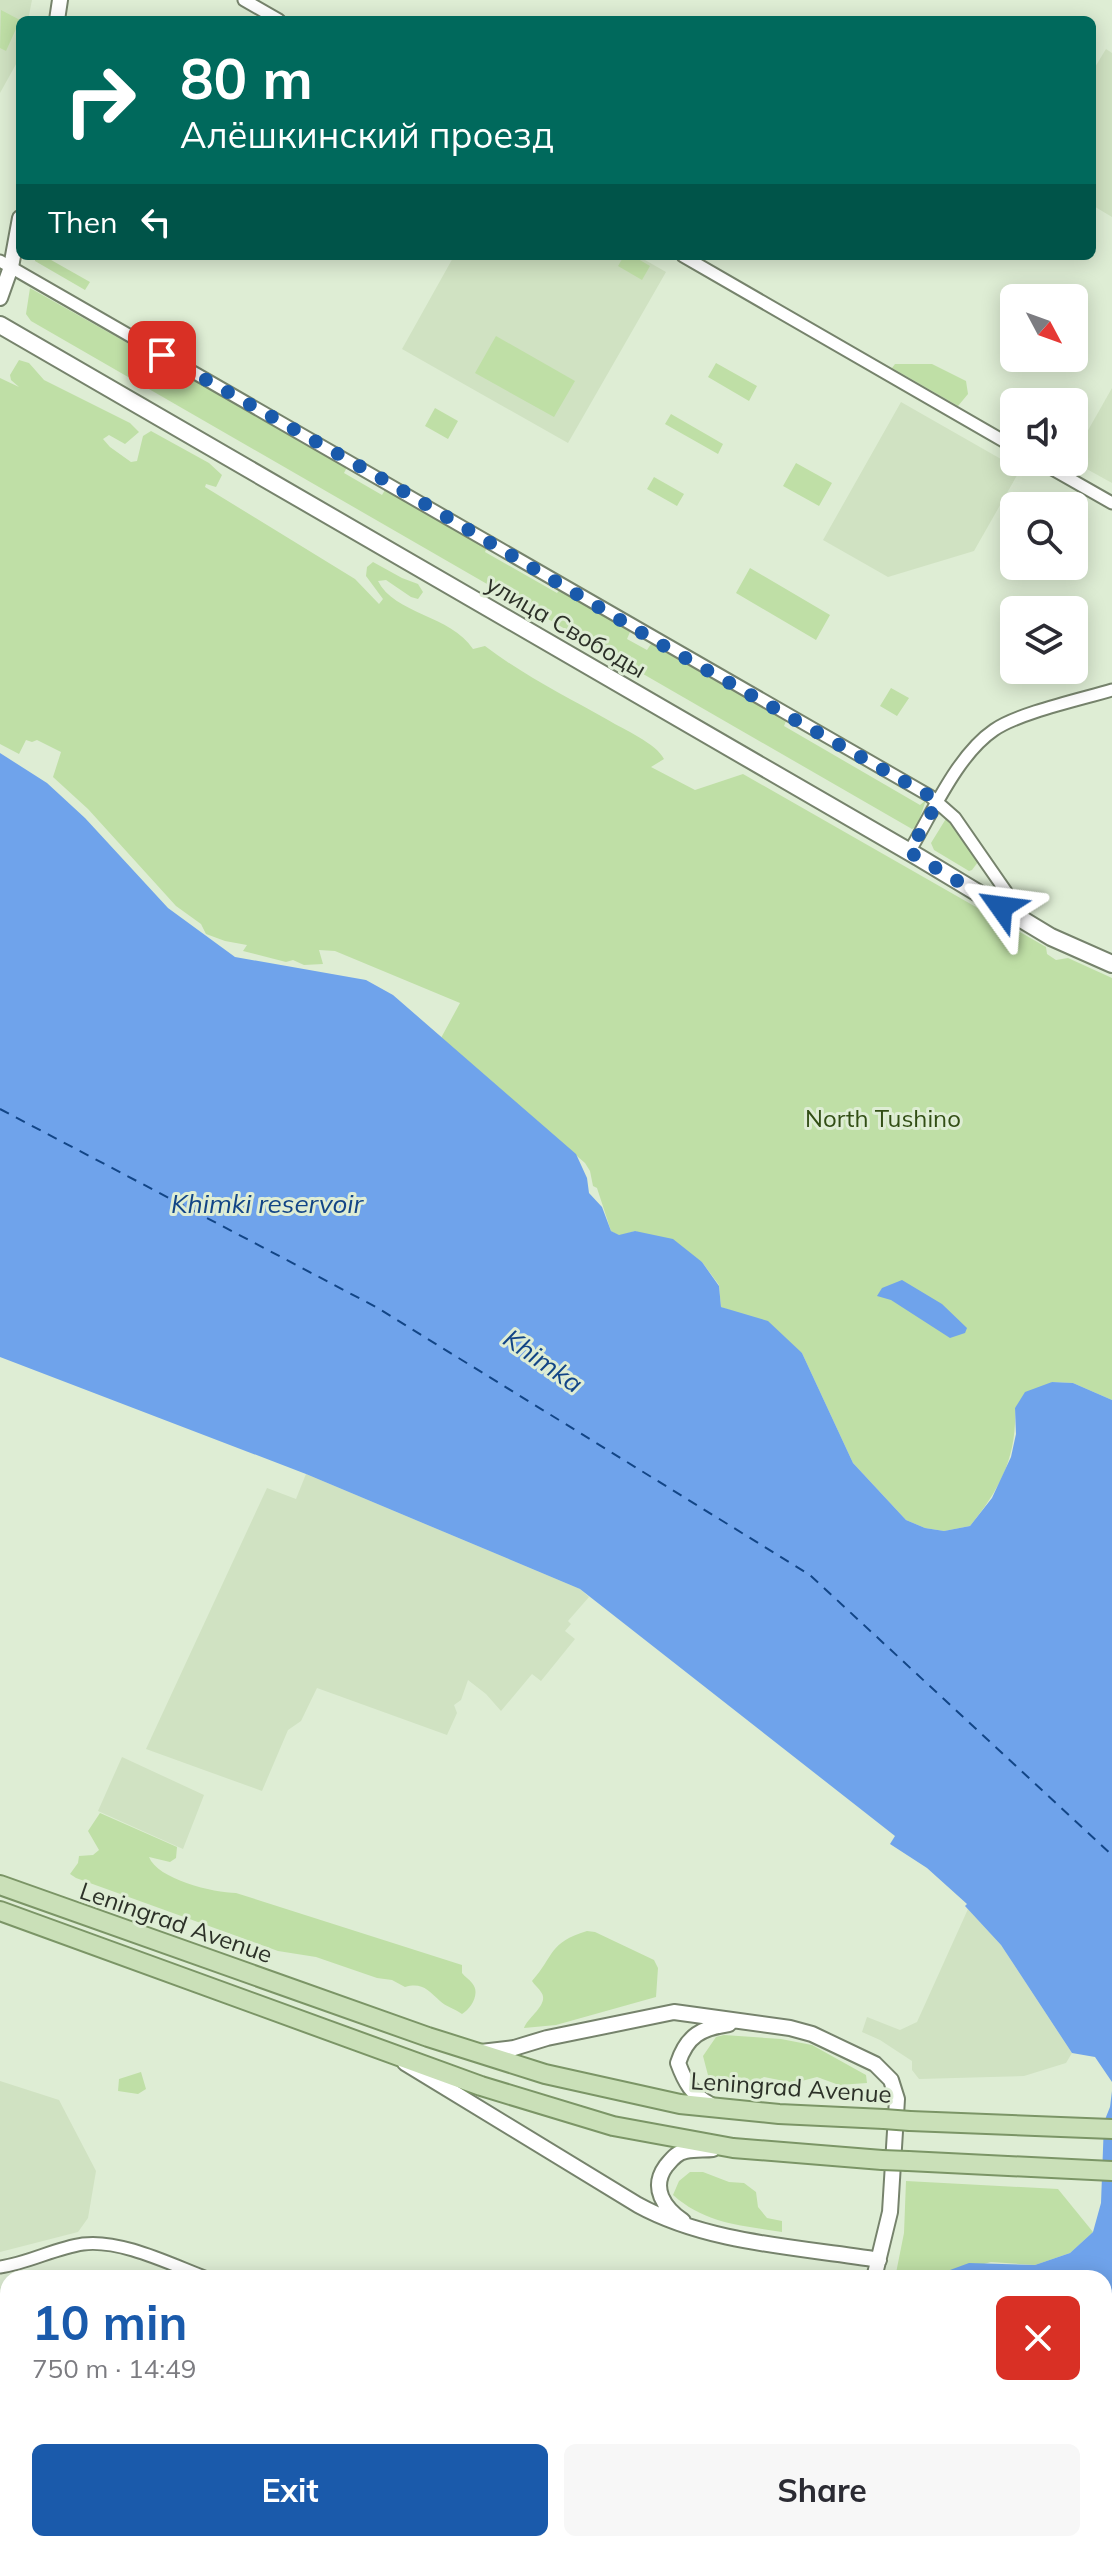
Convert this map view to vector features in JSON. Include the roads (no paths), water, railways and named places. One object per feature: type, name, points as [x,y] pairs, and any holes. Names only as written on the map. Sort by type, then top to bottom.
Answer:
[{"type":"main road","name":"улица Свободы","points":[[0,325],[1028,923],[1063,943],[1112,964]]},
{"type":"main road","name":"Leningrad Avenue","points":[[0,1885],[474,2052],[605,2089],[722,2109],[1112,2129]]},
{"type":"main road","name":"Leningrad Avenue","points":[[0,1911],[522,2100],[613,2126],[733,2148]]},
{"type":"main road","points":[[733,2148],[882,2160],[1112,2171]]},
{"type":"street","points":[[244,0],[272,16]]},
{"type":"street","points":[[0,298],[16,231]]},
{"type":"street","points":[[690,260],[1000,439]]},
{"type":"street","points":[[6,264],[207,382],[393,485],[664,646],[930,796],[955,818],[1028,923]]},
{"type":"street","points":[[1065,476],[1112,503]]},
{"type":"street","points":[[909,852],[960,766],[991,731],[1112,690]]},
{"type":"street","points":[[474,2052],[514,2048],[554,2036],[674,2012],[790,2028],[812,2034],[858,2055],[885,2072],[897,2099],[890,2212],[876,2270]]},
{"type":"street","points":[[722,2109],[696,2096],[686,2084],[678,2063],[687,2040],[696,2032],[742,2021]]},
{"type":"street","points":[[392,2053],[415,2071],[659,2216],[696,2230],[879,2260]]},
{"type":"street","points":[[696,2230],[663,2203],[658,2190],[662,2171],[674,2156],[684,2151],[733,2148]]},
{"type":"street","points":[[0,2267],[63,2248],[102,2243],[183,2270]]},
{"type":"water","name":"Khimki reservoir","points":[[0,753],[47,783],[85,818],[168,908],[235,957],[366,980],[393,995],[576,1154],[587,1178],[589,1193],[602,1207],[611,1231],[619,1235],[635,1231],[673,1239],[702,1262],[719,1286],[721,1307],[768,1321],[802,1353],[853,1463],[906,1520],[925,1528],[944,1531],[970,1526],[992,1498],[1011,1457],[1016,1434],[1015,1408],[1025,1392],[1052,1382],[1073,1383],[1112,1400],[1112,2082],[1095,2057],[1072,2053],[1001,1945],[965,1906],[967,1904],[927,1868],[890,1844],[895,1836],[580,1589],[306,1474],[0,1357]]},
{"type":"water","points":[[902,1280],[942,1304],[967,1328],[965,1333],[950,1338],[891,1300],[877,1296],[882,1288]]},
{"type":"water","points":[[1112,2091],[1112,2270],[950,2270],[969,2263],[1035,2265],[1070,2253],[1093,2232],[1101,2203],[1104,2122]]},
{"type":"park label","name":"North Tushino","points":[[883,1119]]},
{"type":"water label","name":"Khimka","points":[[543,1361]]}]
